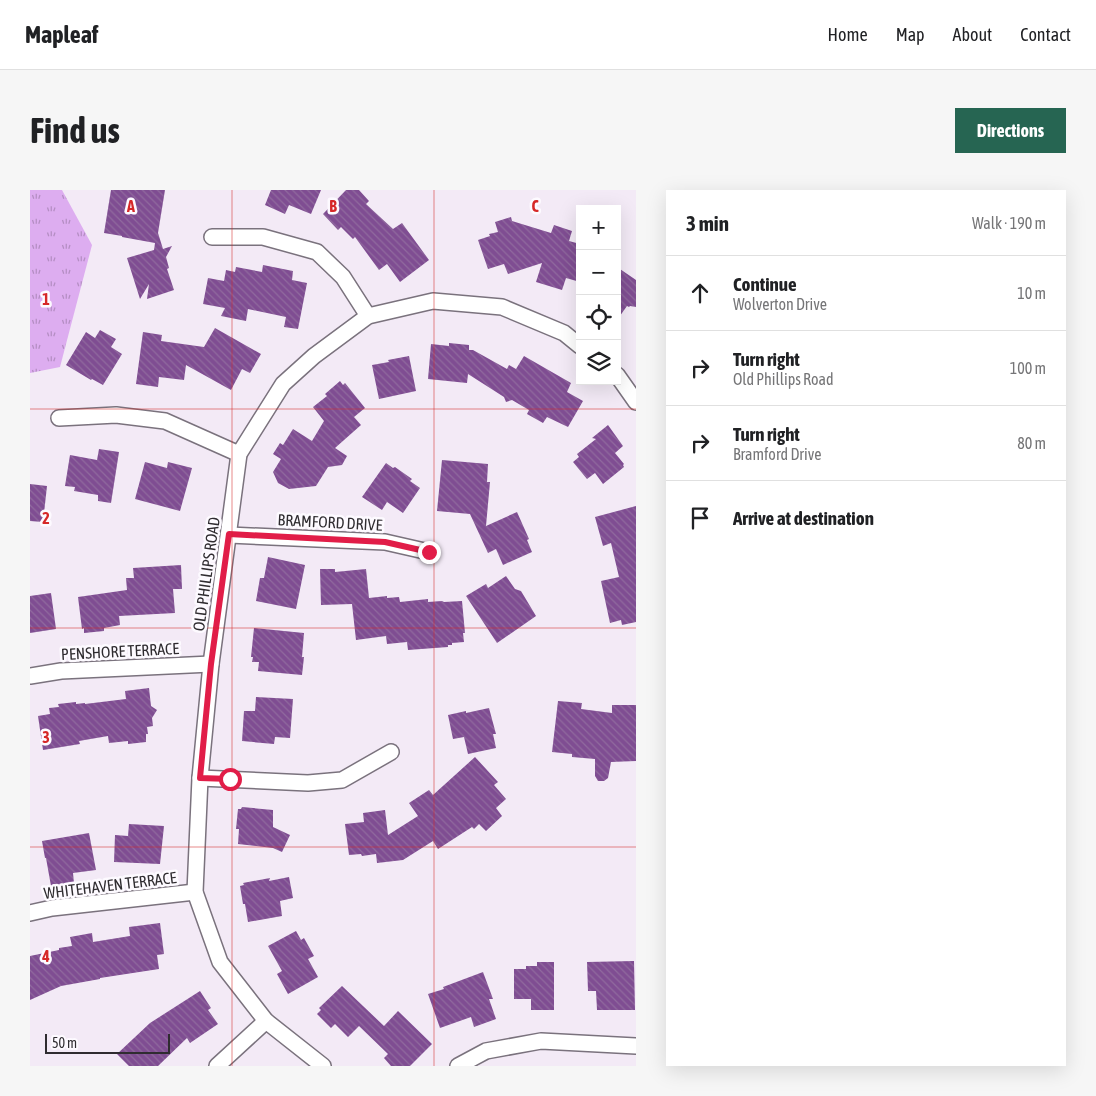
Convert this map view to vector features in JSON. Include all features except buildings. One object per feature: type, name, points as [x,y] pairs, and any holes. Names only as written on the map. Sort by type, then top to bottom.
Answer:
[{"type":"street","points":[[212,237],[263,237],[317,252],[343,277],[368,316]]},
{"type":"street","name":"OLD PHILLIPS ROAD","points":[[323,1066],[266,1021],[220,962],[195,892],[200,778],[211,664],[239,454],[283,384],[314,356],[368,316],[433,301],[502,307],[564,333],[576,343]]},
{"type":"street","points":[[621,381],[636,402]]},
{"type":"street","points":[[59,418],[116,415],[165,421],[239,454]]},
{"type":"street","name":"BRAMFORD DRIVE","points":[[229,534],[385,542],[429,552]]},
{"type":"street","name":"PENSHORE TERRACE","points":[[30,676],[61,671],[211,664]]},
{"type":"street","points":[[200,778],[308,783],[342,780],[391,752]]},
{"type":"street","name":"WHITEHAVEN TERRACE","points":[[30,912],[195,892]]},
{"type":"street","points":[[217,1066],[266,1021]]},
{"type":"street","points":[[458,1066],[486,1051],[541,1041],[636,1046]]},
{"type":"green space","points":[[30,190],[62,190],[92,245],[60,367],[30,373]]},
{"type":"route","points":[[230,779],[200,778],[211,664],[229,534],[385,542],[429,552]]}]
